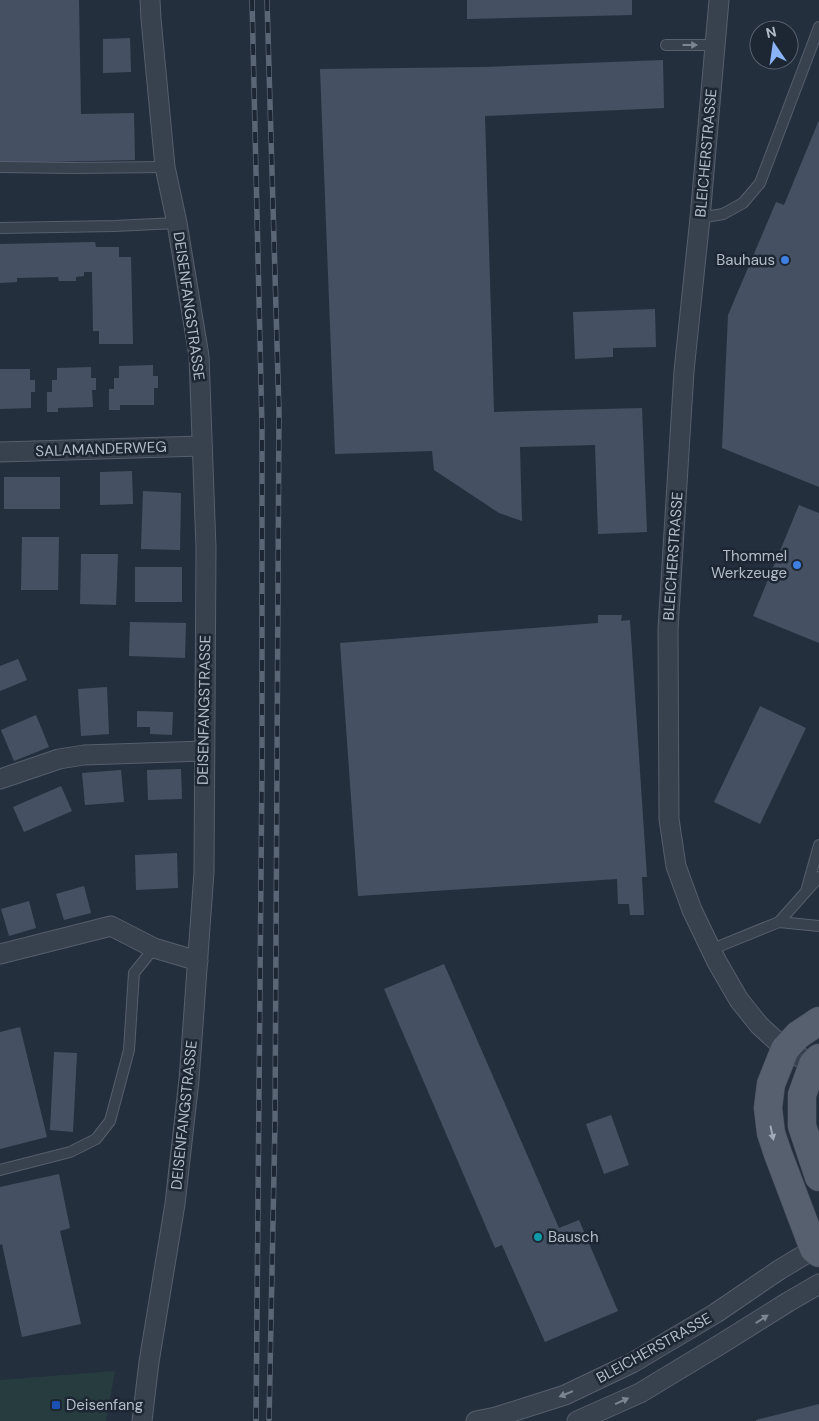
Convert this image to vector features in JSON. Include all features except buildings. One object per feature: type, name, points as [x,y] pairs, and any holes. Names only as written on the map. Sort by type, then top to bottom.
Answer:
[{"type":"main road","points":[[817,1249],[778,1154],[771,1133],[768,1108],[770,1084],[785,1049],[798,1035],[819,1021]]},
{"type":"main road","points":[[816,1061],[802,1095],[802,1126],[819,1177]]},
{"type":"street","name":"DEISENFANGSTRASSE","points":[[142,1421],[149,1362],[175,1204],[198,961],[204,872],[206,548],[199,356],[166,167],[150,19],[150,0]]},
{"type":"street","name":"BLEICHERSTRASSE","points":[[719,0],[700,218],[684,371],[668,628],[669,819],[676,866],[692,910],[710,950],[739,1000],[759,1026],[785,1049],[816,1061]]},
{"type":"street","name":"SALAMANDERWEG","points":[[0,452],[202,446]]},
{"type":"street","points":[[0,779],[59,760],[84,755],[204,751]]},
{"type":"street","points":[[0,954],[111,926],[154,948],[198,961]]},
{"type":"street","name":"BLEICHERSTRASSE","points":[[476,1421],[496,1417],[565,1395],[632,1363],[716,1313],[779,1270],[817,1249]]},
{"type":"street","name":"BLEICHERSTRASSE","points":[[577,1421],[640,1393],[819,1284]]},
{"type":"lane","points":[[700,218],[723,214],[743,204],[760,182],[819,27]]},
{"type":"lane","points":[[666,45],[715,45]]},
{"type":"lane","points":[[0,167],[166,167]]},
{"type":"lane","points":[[0,228],[177,223]]},
{"type":"lane","points":[[806,891],[819,845]]},
{"type":"lane","points":[[780,922],[819,877]]},
{"type":"lane","points":[[710,950],[780,922],[819,926]]},
{"type":"lane","points":[[0,1170],[70,1152],[96,1139],[110,1121],[129,1050],[134,973],[154,948]]},
{"type":"green space","points":[[115,1371],[106,1421],[0,1421],[0,1380]]},
{"type":"railway","points":[[252,0],[262,428],[262,768],[256,1421]]},
{"type":"railway","points":[[267,0],[279,412],[275,1122],[269,1421]]},
{"type":"place","name":"Bauhaus","points":[[785,260]]},
{"type":"place","name":"Thommel Werkzeuge","points":[[797,565]]},
{"type":"place","name":"Bausch","points":[[538,1237]]},
{"type":"place","name":"Deisenfang","points":[[56,1405]]}]
